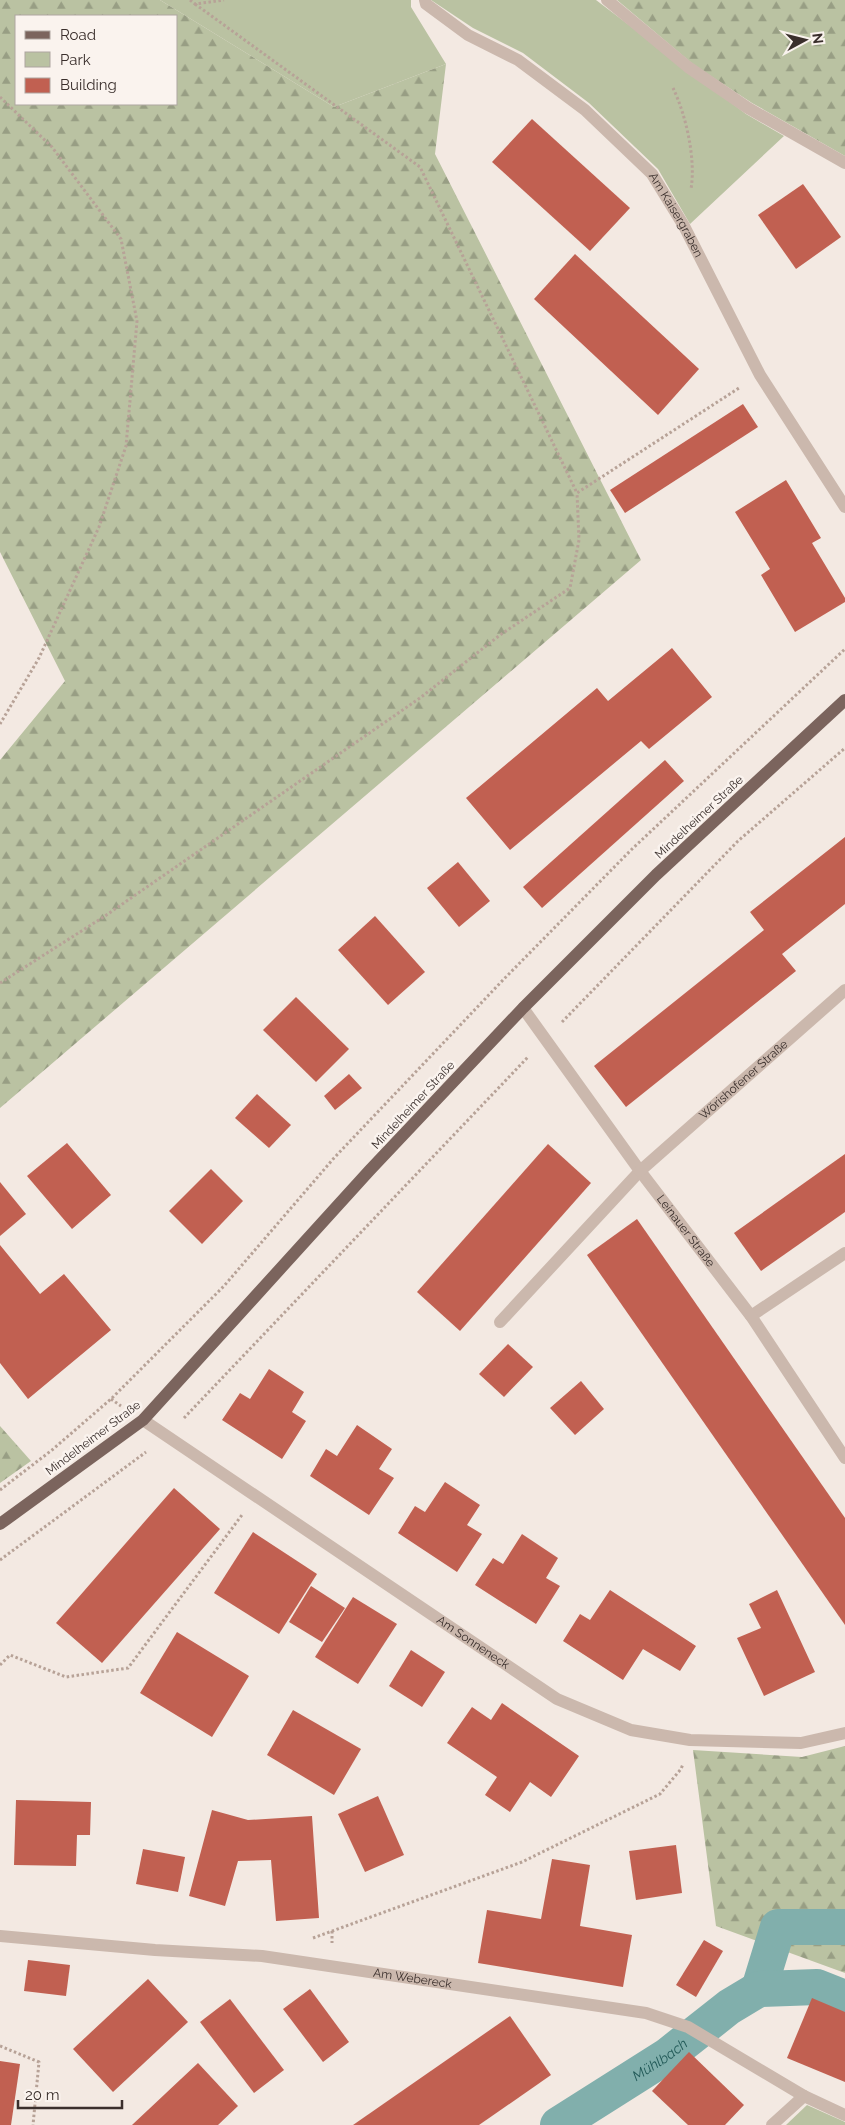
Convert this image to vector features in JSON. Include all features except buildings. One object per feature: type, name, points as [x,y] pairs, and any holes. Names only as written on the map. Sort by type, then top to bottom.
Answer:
[{"type":"main road","name":"Mindelheimer Straße","points":[[0,1524],[143,1420],[523,1008],[656,875],[845,700]]},
{"type":"street","name":"Am Kaisergraben","points":[[424,0],[426,4],[468,35],[518,60],[585,110],[652,174],[684,226],[760,375],[845,506]]},
{"type":"street","points":[[608,0],[688,68],[748,108],[845,163]]},
{"type":"street","name":"Wörishofener Straße","points":[[500,1322],[640,1171],[845,990]]},
{"type":"street","name":"Leinauer Straße","points":[[523,1008],[640,1171],[751,1316],[845,1458]]},
{"type":"street","points":[[751,1316],[845,1253]]},
{"type":"street","name":"Am Sonneneck","points":[[143,1420],[556,1699],[631,1730],[690,1740],[801,1744],[845,1733]]},
{"type":"street","name":"Am Webereck","points":[[0,1936],[155,1950],[262,1956],[646,2013],[688,2027],[804,2096],[845,2115]]},
{"type":"street","points":[[772,2125],[804,2096]]},
{"type":"path","points":[[0,983],[104,916],[420,698],[500,635],[570,588],[579,540],[576,492],[420,167],[190,0]]},
{"type":"path","points":[[195,4],[224,0]]},
{"type":"path","points":[[671,82],[682,108],[693,179],[684,226]]},
{"type":"path","points":[[0,97],[52,148],[120,239],[137,321],[126,446],[99,527],[38,658],[0,724]]},
{"type":"path","points":[[576,492],[760,375]]},
{"type":"path","points":[[0,1490],[52,1450],[111,1399],[224,1286],[334,1158],[503,980],[631,850],[845,649]]},
{"type":"path","points":[[0,1560],[167,1436],[544,1039],[738,841],[845,748]]},
{"type":"path","points":[[0,1665],[10,1655],[66,1677],[128,1668],[256,1496]]},
{"type":"path","points":[[306,1941],[522,1862],[660,1794],[681,1769],[690,1740]]},
{"type":"path","points":[[0,2046],[39,2062],[33,2125]]},
{"type":"green space","points":[[0,0],[160,0],[334,107],[446,64],[435,154],[641,560],[0,1108],[0,760],[65,681],[0,552]]},
{"type":"green space","points":[[160,0],[411,0],[411,7],[446,64],[334,107]]},
{"type":"green space","points":[[431,0],[596,0],[746,114],[784,136],[690,224],[658,169],[589,103],[523,53],[473,28]]},
{"type":"green space","points":[[617,0],[845,0],[845,156],[752,103],[694,65]]},
{"type":"green space","points":[[0,1426],[31,1461],[0,1483]]},
{"type":"green space","points":[[845,1746],[845,1973],[716,1926],[693,1750],[802,1757]]},
{"type":"green space","points":[[807,2105],[845,2122],[845,2125],[786,2125]]},
{"type":"waterway","name":"Mühlbach","points":[[759,1989],[778,1927],[845,1927]]},
{"type":"waterway","name":"Mühlbach","points":[[558,2125],[667,2056],[729,2007],[759,1989],[817,1987],[845,1998]]}]
